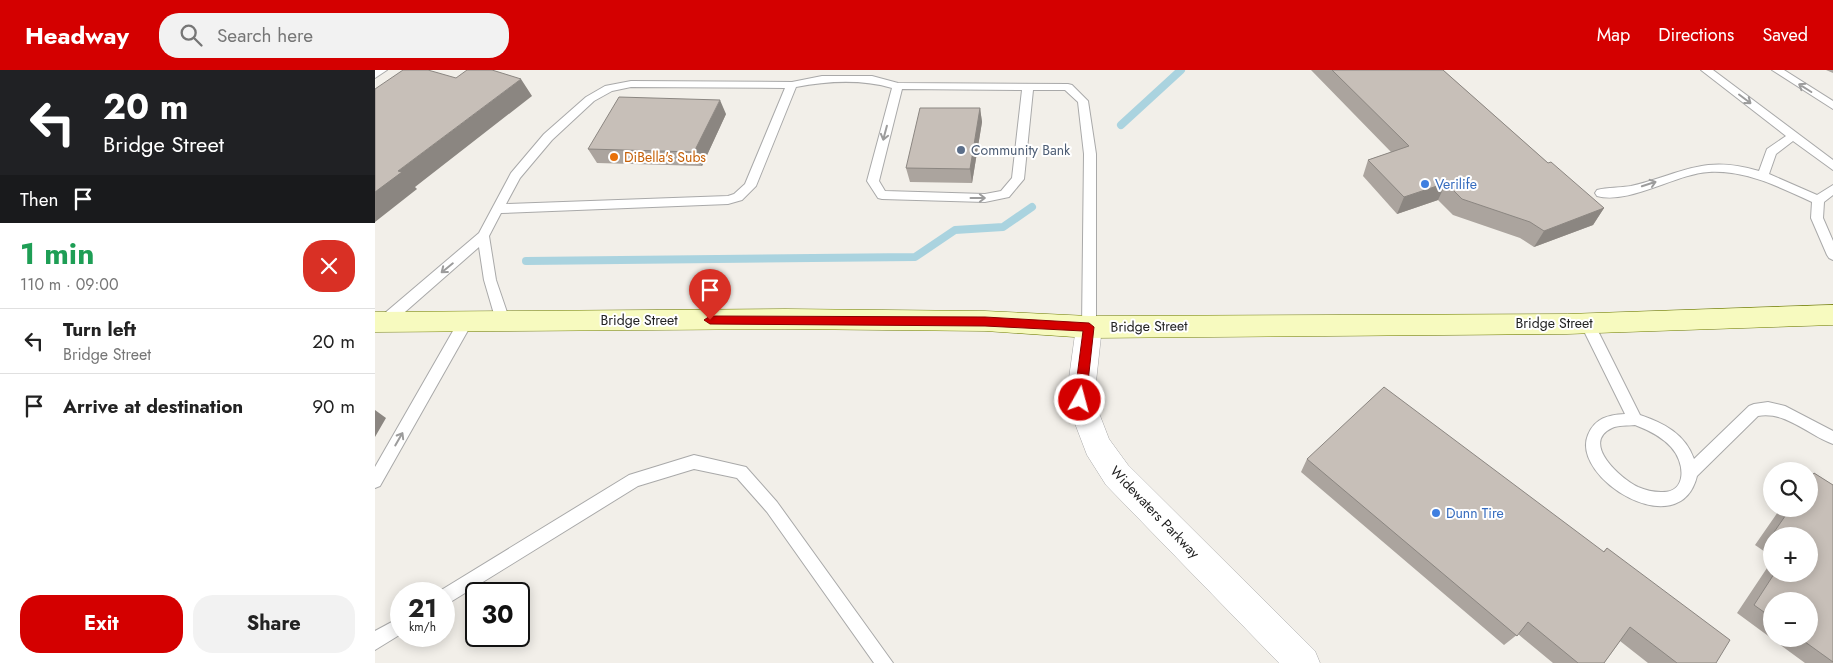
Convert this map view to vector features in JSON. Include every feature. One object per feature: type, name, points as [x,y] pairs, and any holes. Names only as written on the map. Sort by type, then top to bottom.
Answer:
[{"type":"main road","name":"Bridge Street","points":[[379,322],[775,319],[985,321],[1089,327],[1587,323],[1833,315]]},
{"type":"street","name":"Widewaters Parkway","points":[[1089,327],[1080,400],[1097,446],[1117,475],[1303,663]]},
{"type":"lane","points":[[375,76],[382,70]]},
{"type":"lane","points":[[1706,70],[1833,166]]},
{"type":"lane","points":[[1777,70],[1833,106]]},
{"type":"lane","points":[[379,322],[483,236],[515,176],[548,137],[590,99],[609,88],[631,84],[792,84],[822,79],[872,79],[898,86],[1067,87],[1083,101],[1090,154],[1089,327]]},
{"type":"lane","points":[[498,209],[718,200],[738,197],[750,186],[792,84]]},
{"type":"lane","points":[[898,86],[873,181],[882,195],[985,198],[1005,194],[1017,179],[1028,87]]},
{"type":"lane","points":[[1763,176],[1771,152],[1793,136]]},
{"type":"lane","points":[[1601,193],[1634,189],[1680,174],[1709,168],[1737,170],[1763,176],[1818,200]]},
{"type":"lane","points":[[1818,200],[1833,189]]},
{"type":"lane","points":[[1818,200],[1817,218],[1833,255]]},
{"type":"lane","points":[[483,236],[489,280],[503,321]]},
{"type":"lane","points":[[375,481],[466,322]]},
{"type":"lane","points":[[1587,323],[1635,419]]},
{"type":"lane","points":[[1691,472],[1754,410],[1769,408],[1785,412],[1833,438]]},
{"type":"lane","points":[[1620,419],[1635,419],[1659,429],[1679,446],[1688,459],[1691,472],[1689,483],[1682,493],[1671,498],[1656,500],[1640,496],[1624,489],[1610,479],[1600,466],[1594,452],[1593,440],[1598,429],[1607,422],[1620,419]]},
{"type":"lane","points":[[455,591],[634,480],[694,462],[741,472],[772,507],[884,663]]},
{"type":"lane","points":[[375,641],[390,632]]},
{"type":"building","points":[[403,70],[428,70],[456,78],[467,70],[492,70],[521,79],[398,171],[402,172],[375,192],[375,89]]},
{"type":"building","points":[[1332,70],[1443,70],[1548,163],[1551,162],[1604,208],[1544,231],[1530,222],[1462,199],[1446,183],[1404,197],[1368,160],[1409,146]]},
{"type":"building","points":[[619,97],[720,100],[694,152],[588,149]]},
{"type":"building","points":[[920,108],[980,108],[970,169],[906,168]]},
{"type":"building","points":[[1384,387],[1604,552],[1607,548],[1730,640],[1716,663],[1677,663],[1630,627],[1604,663],[1578,663],[1528,622],[1517,636],[1307,459]]},
{"type":"building","points":[[1818,476],[1833,485],[1833,662],[1812,647],[1818,647],[1818,592],[1763,592],[1763,611],[1754,605],[1769,582],[1818,582],[1818,527],[1778,527],[1784,517],[1818,517]]},
{"type":"waterway","points":[[1121,125],[1181,70]]},
{"type":"waterway","points":[[526,261],[915,257],[955,230],[1003,227],[1032,207]]},
{"type":"place","name":"Community Bank","points":[[961,150]]},
{"type":"place","name":"DiBella's Subs","points":[[614,157]]},
{"type":"place","name":"Verilife","points":[[1425,184]]},
{"type":"place","name":"Dunn Tire","points":[[1436,513]]},
{"type":"route","points":[[710,320],[985,321],[1089,327],[1080,400]]}]
